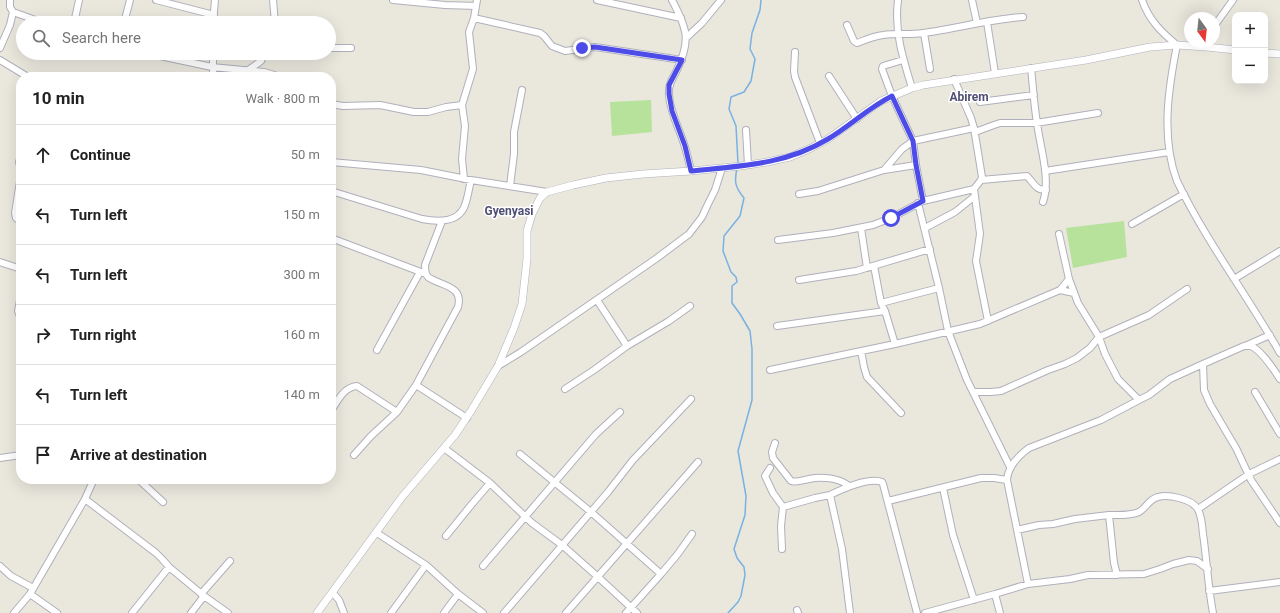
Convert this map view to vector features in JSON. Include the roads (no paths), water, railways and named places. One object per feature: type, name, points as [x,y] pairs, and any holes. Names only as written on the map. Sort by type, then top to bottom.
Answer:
[{"type":"street","points":[[10,0],[10,7],[13,12],[24,16]]},
{"type":"street","points":[[76,16],[79,0]]},
{"type":"street","points":[[126,16],[130,0]]},
{"type":"street","points":[[156,0],[214,15],[215,0]]},
{"type":"street","points":[[273,0],[275,16]]},
{"type":"street","points":[[336,193],[430,221],[453,219],[460,214],[466,204],[467,180],[462,159],[465,126],[462,106],[473,69],[469,32],[477,3],[445,5],[393,0]]},
{"type":"street","points":[[597,0],[681,18]]},
{"type":"street","points":[[672,0],[685,26],[686,38],[682,60],[669,85],[669,94],[672,111],[685,146],[691,171]]},
{"type":"street","points":[[686,38],[702,23],[721,0]]},
{"type":"street","points":[[898,0],[898,34],[903,60],[912,88]]},
{"type":"street","points":[[972,0],[977,23]]},
{"type":"street","points":[[1142,0],[1146,10],[1160,30],[1177,45]]},
{"type":"street","points":[[1220,18],[1232,0]]},
{"type":"street","points":[[0,48],[10,25],[13,12]]},
{"type":"street","points":[[847,25],[857,43],[882,35],[910,35],[988,22],[1002,18],[1023,17]]},
{"type":"street","points":[[474,18],[540,33],[552,46],[565,51],[595,47],[682,60]]},
{"type":"street","points":[[988,22],[995,73]]},
{"type":"street","points":[[924,33],[930,69]]},
{"type":"street","points":[[1177,45],[1168,99],[1169,152],[1173,170],[1184,194],[1220,256],[1280,353]]},
{"type":"street","points":[[336,162],[421,170],[467,180],[546,192],[579,183],[606,178],[741,166],[790,157],[820,144],[881,101],[924,84],[1086,60],[1150,47],[1177,45],[1232,50]]},
{"type":"street","points":[[336,48],[351,48]]},
{"type":"street","points":[[795,52],[795,77],[820,144]]},
{"type":"street","points":[[1268,53],[1280,54]]},
{"type":"street","points":[[0,60],[20,72]]},
{"type":"street","points":[[182,60],[212,66],[247,71],[264,72],[261,61],[247,71]]},
{"type":"street","points":[[212,60],[213,72]]},
{"type":"street","points":[[903,60],[882,67],[892,96],[913,141],[920,202],[948,332],[967,380],[1009,469],[1007,480],[1028,584]]},
{"type":"street","points":[[1031,68],[1036,123],[1045,171],[1046,195],[1043,202]]},
{"type":"street","points":[[829,76],[857,118]]},
{"type":"street","points":[[925,228],[955,212],[974,192],[982,177],[975,130],[969,112],[954,80]]},
{"type":"street","points":[[510,186],[514,154],[514,132],[522,90]]},
{"type":"street","points":[[980,102],[1034,95]]},
{"type":"street","points":[[336,105],[380,105],[414,112],[428,112],[446,107],[462,106]]},
{"type":"street","points":[[884,170],[902,149],[913,141],[1000,124],[1036,123],[1098,114]]},
{"type":"street","points":[[741,166],[746,130]]},
{"type":"street","points":[[1045,171],[1169,152]]},
{"type":"street","points":[[800,194],[818,191],[884,170],[916,165]]},
{"type":"street","points":[[498,366],[521,352],[657,258],[689,234],[702,217],[715,190],[722,168]]},
{"type":"street","points":[[981,180],[1027,176],[1039,190],[1046,190]]},
{"type":"street","points":[[318,613],[402,497],[444,448],[467,418],[498,366],[514,328],[522,304],[527,259],[527,231],[532,214],[540,198],[546,192]]},
{"type":"street","points":[[778,240],[861,228],[891,218],[920,202],[974,192]]},
{"type":"street","points":[[974,192],[980,234],[976,261],[988,321]]},
{"type":"street","points":[[1132,224],[1184,194]]},
{"type":"street","points":[[16,207],[16,218]]},
{"type":"street","points":[[377,350],[423,272],[442,221]]},
{"type":"street","points":[[861,228],[881,303],[885,311],[895,344]]},
{"type":"street","points":[[1059,234],[1069,279],[1078,303],[1099,336],[1105,354],[1118,379],[1139,400]]},
{"type":"street","points":[[336,240],[423,272],[428,277],[452,288],[457,294],[460,302],[416,385],[397,412],[386,421],[354,455]]},
{"type":"street","points":[[799,280],[844,274],[930,249]]},
{"type":"street","points":[[1234,279],[1280,251]]},
{"type":"street","points":[[0,262],[16,267]]},
{"type":"street","points":[[770,370],[895,344],[980,324],[1060,290],[1069,279]]},
{"type":"street","points":[[881,303],[939,288]]},
{"type":"street","points":[[973,392],[1001,391],[1065,364],[1077,358],[1090,348],[1099,336],[1149,315],[1187,289]]},
{"type":"street","points":[[1060,290],[1074,293]]},
{"type":"street","points":[[596,300],[627,346]]},
{"type":"street","points":[[565,389],[627,346],[663,325],[690,306]]},
{"type":"street","points":[[777,326],[885,311]]},
{"type":"street","points":[[994,478],[1009,469],[1029,448],[1101,420],[1149,395],[1170,379],[1270,335]]},
{"type":"street","points":[[1244,346],[1251,346],[1258,351],[1280,379]]},
{"type":"street","points":[[861,351],[867,377],[901,412]]},
{"type":"street","points":[[1203,364],[1204,390],[1210,404],[1236,448],[1251,480],[1280,523]]},
{"type":"street","points":[[416,385],[467,418]]},
{"type":"street","points":[[336,404],[344,392],[349,388],[358,386],[397,412]]},
{"type":"street","points":[[1255,392],[1280,434]]},
{"type":"street","points":[[504,613],[642,451],[691,399]]},
{"type":"street","points":[[483,566],[596,434],[620,412]]},
{"type":"street","points":[[775,443],[772,452],[773,458],[791,482],[819,478],[843,481],[849,486]]},
{"type":"street","points":[[444,448],[490,483],[525,516],[562,545],[637,613]]},
{"type":"street","points":[[520,454],[591,512],[661,574]]},
{"type":"street","points":[[0,458],[16,456]]},
{"type":"street","points":[[1198,509],[1249,474],[1280,459]]},
{"type":"street","points":[[566,613],[698,462]]},
{"type":"street","points":[[770,468],[765,476],[783,507],[781,526],[782,549]]},
{"type":"street","points":[[888,501],[981,478],[1007,480]]},
{"type":"street","points":[[783,507],[830,495],[849,486],[875,480],[882,482],[917,613]]},
{"type":"street","points":[[446,536],[490,483]]},
{"type":"street","points":[[14,613],[32,591],[85,500],[92,484]]},
{"type":"street","points":[[143,484],[163,502]]},
{"type":"street","points":[[943,488],[953,535],[974,600]]},
{"type":"street","points":[[830,495],[842,549],[850,613]]},
{"type":"street","points":[[1017,530],[1075,519],[1138,512],[1144,508],[1148,502],[1158,497],[1168,496],[1186,500],[1198,509],[1202,525],[1208,569],[1209,591],[1213,613]]},
{"type":"street","points":[[85,500],[156,553],[169,567],[202,595],[228,613]]},
{"type":"street","points":[[1109,515],[1114,563],[1117,575]]},
{"type":"street","points":[[377,533],[426,565],[458,594],[483,613]]},
{"type":"street","points":[[626,613],[677,555],[692,534]]},
{"type":"street","points":[[925,613],[1028,584],[1070,579],[1088,575],[1144,574],[1189,560],[1197,562],[1208,569]]},
{"type":"street","points":[[191,613],[202,600],[202,595],[230,561]]},
{"type":"street","points":[[390,613],[426,565]]},
{"type":"street","points":[[0,566],[57,613]]},
{"type":"street","points":[[132,613],[169,567]]},
{"type":"street","points":[[1209,591],[1280,582]]},
{"type":"street","points":[[333,593],[339,600],[344,613]]},
{"type":"street","points":[[444,613],[458,594]]},
{"type":"street","points":[[995,594],[1000,613]]},
{"type":"waterway","points":[[738,164],[736,126],[729,109],[731,97],[744,92],[751,81],[755,59],[750,49],[752,33],[760,10],[761,0]]},
{"type":"waterway","points":[[728,613],[738,602],[741,596],[745,575],[744,567],[737,558],[734,549],[745,515],[746,496],[738,451],[752,400],[752,349],[750,331],[732,303],[732,286],[737,282],[736,277],[731,272],[723,251],[724,236],[740,216],[744,198],[736,184],[737,168]]},
{"type":"district","name":"Abirem","points":[[969,97]]},
{"type":"district","name":"Gyenyasi","points":[[509,211]]}]
